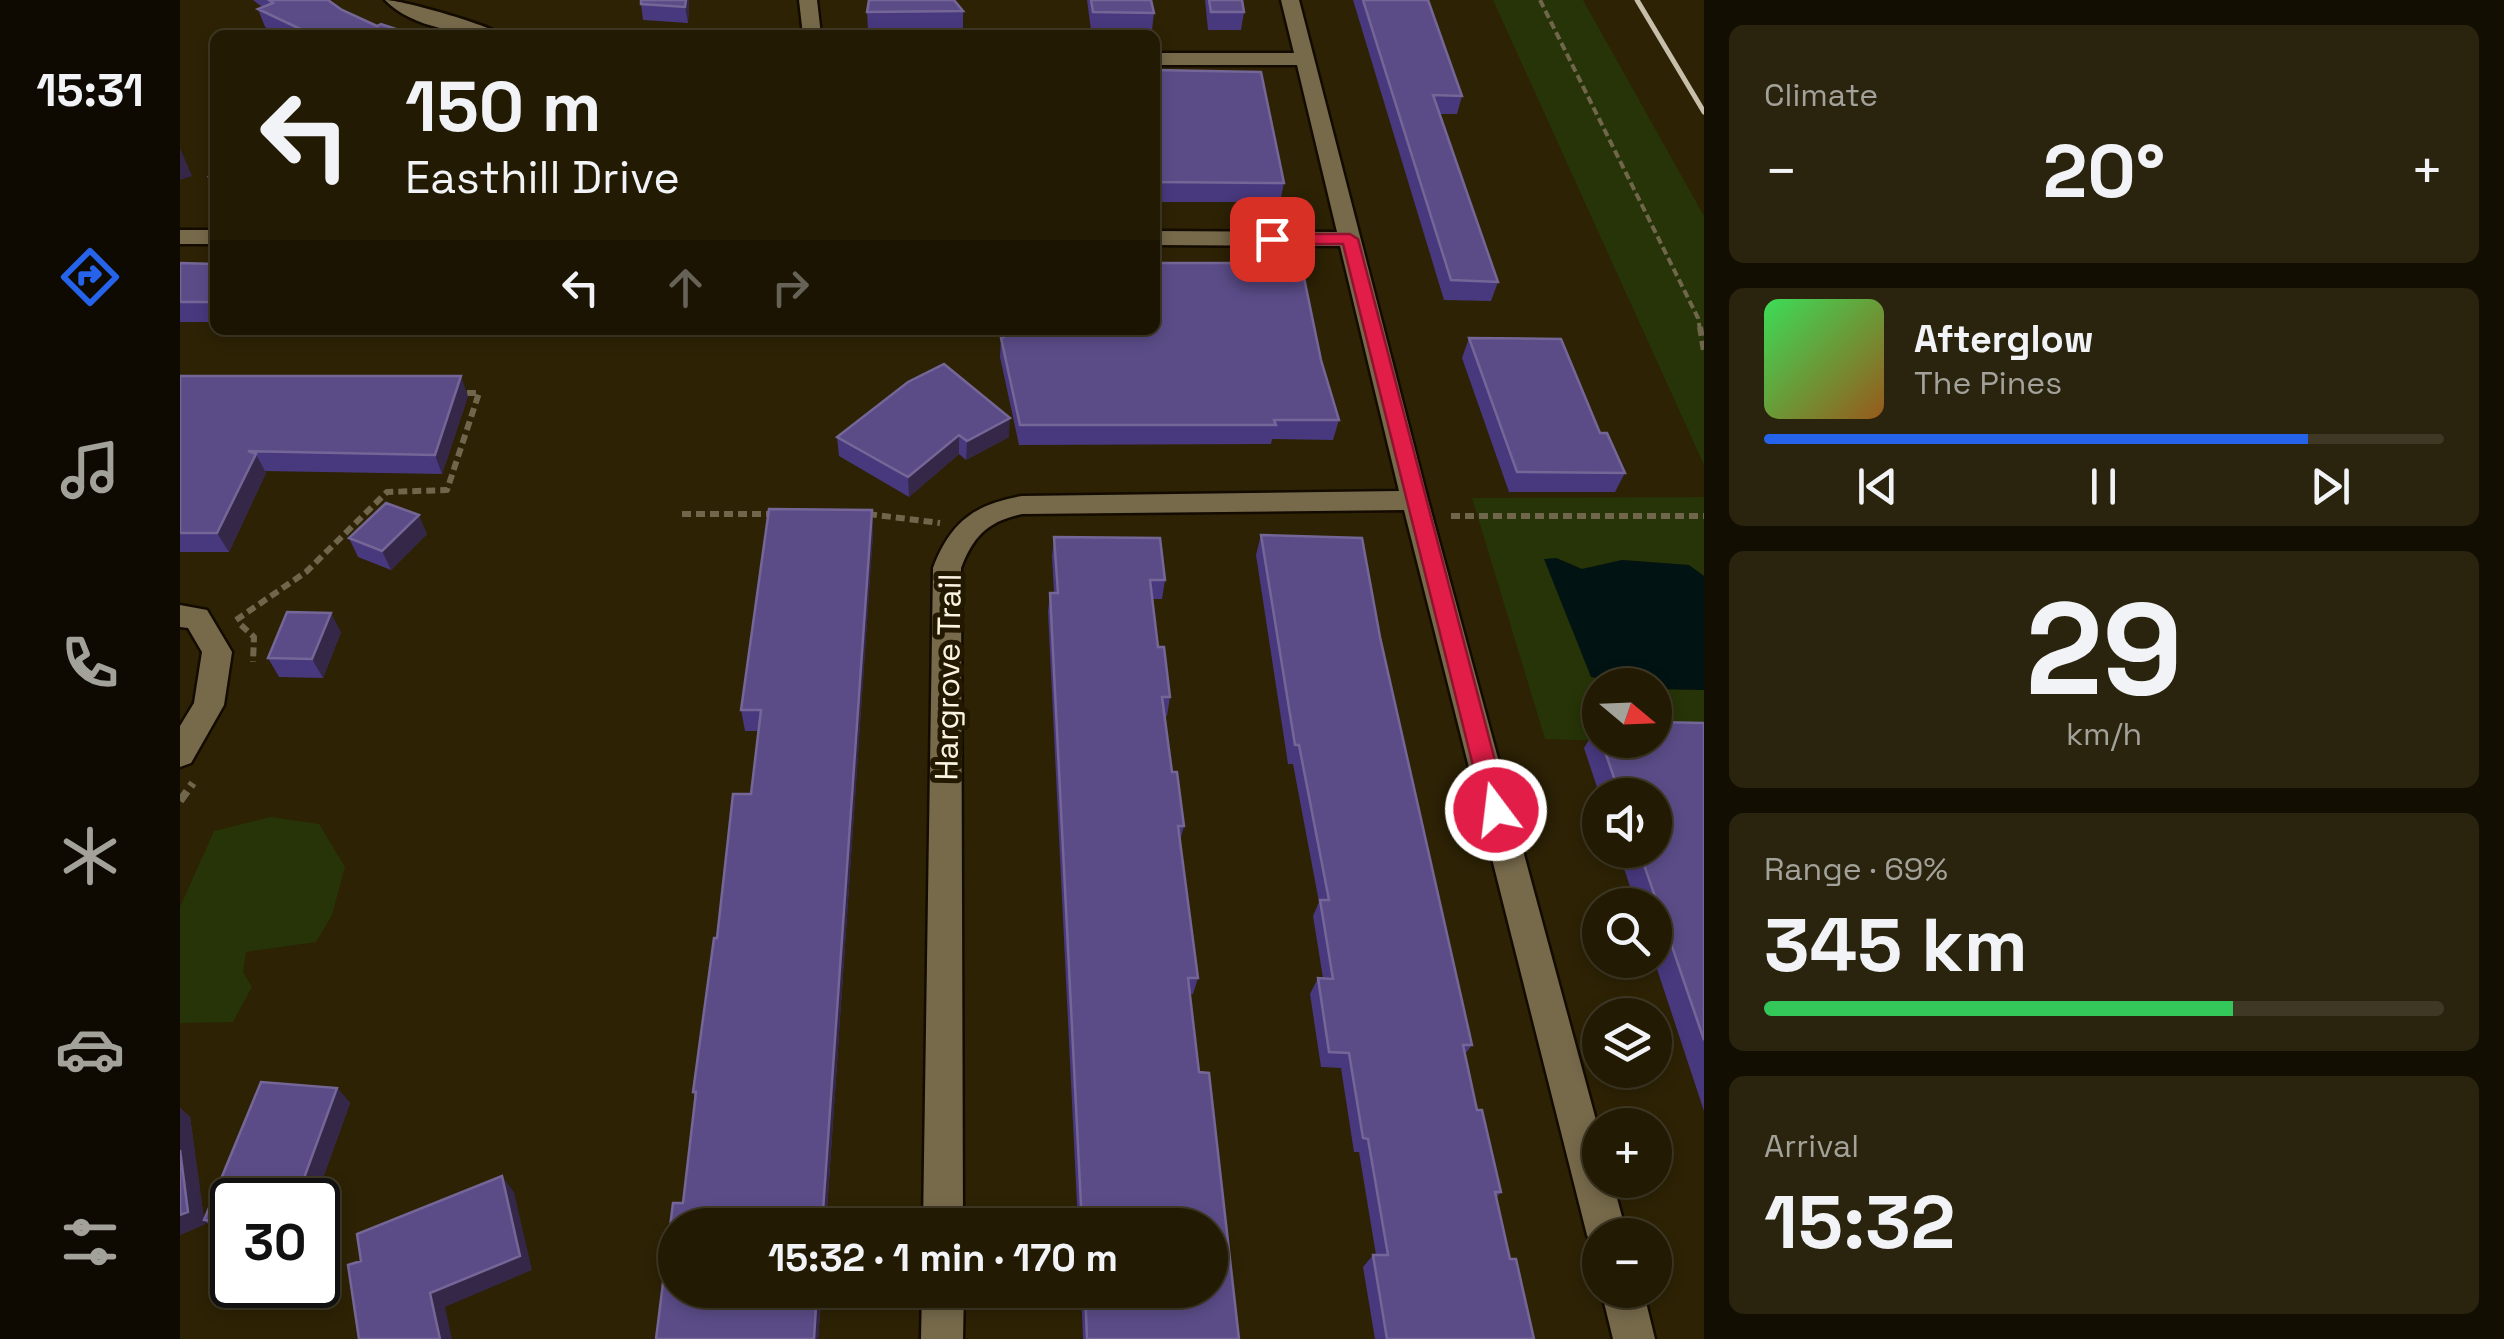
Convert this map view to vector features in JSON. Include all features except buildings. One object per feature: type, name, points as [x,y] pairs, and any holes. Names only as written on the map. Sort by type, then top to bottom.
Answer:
[{"type":"street","points":[[394,0],[412,12],[475,30]]},
{"type":"street","points":[[808,0],[811,30]]},
{"type":"street","points":[[1290,0],[1415,500],[1603,1218]]},
{"type":"street","points":[[1160,58],[1304,59]]},
{"type":"street","points":[[180,237],[210,237]]},
{"type":"street","points":[[1160,238],[1350,239]]},
{"type":"street","name":"Hargrove Trail","points":[[943,1208],[947,568],[957,538],[996,509],[1022,505],[1415,500]]},
{"type":"street","points":[[180,616],[196,618],[218,652],[209,705],[180,754]]},
{"type":"street","points":[[942,1308],[942,1339]]},
{"type":"street","points":[[1626,1308],[1634,1339]]},
{"type":"path","points":[[1540,0],[1698,318],[1704,350]]},
{"type":"path","points":[[236,620],[306,572],[388,492],[446,490],[480,394],[460,394]]},
{"type":"path","points":[[1415,500],[1456,518],[1704,516]]},
{"type":"path","points":[[857,513],[925,519],[964,532]]},
{"type":"path","points":[[682,514],[779,514]]},
{"type":"green space","points":[[1493,0],[1583,0],[1704,216],[1704,465]]},
{"type":"green space","points":[[1704,497],[1704,576],[1688,565],[1623,560],[1582,569],[1557,558],[1588,668],[1582,668],[1582,740],[1545,739],[1472,498]]},
{"type":"green space","points":[[1672,689],[1704,690],[1704,744],[1672,743]]},
{"type":"green space","points":[[270,817],[319,824],[345,867],[332,915],[316,942],[246,952],[243,972],[252,987],[233,1022],[180,1023],[180,907],[214,831]]},
{"type":"shaded area","points":[[1556,558],[1582,569],[1622,560],[1689,565],[1704,576],[1704,690],[1672,689],[1672,668],[1587,668],[1544,559]]},
{"type":"railway","points":[[1637,0],[1704,112]]},
{"type":"route","points":[[1272,239],[1350,239],[1496,810]]}]
